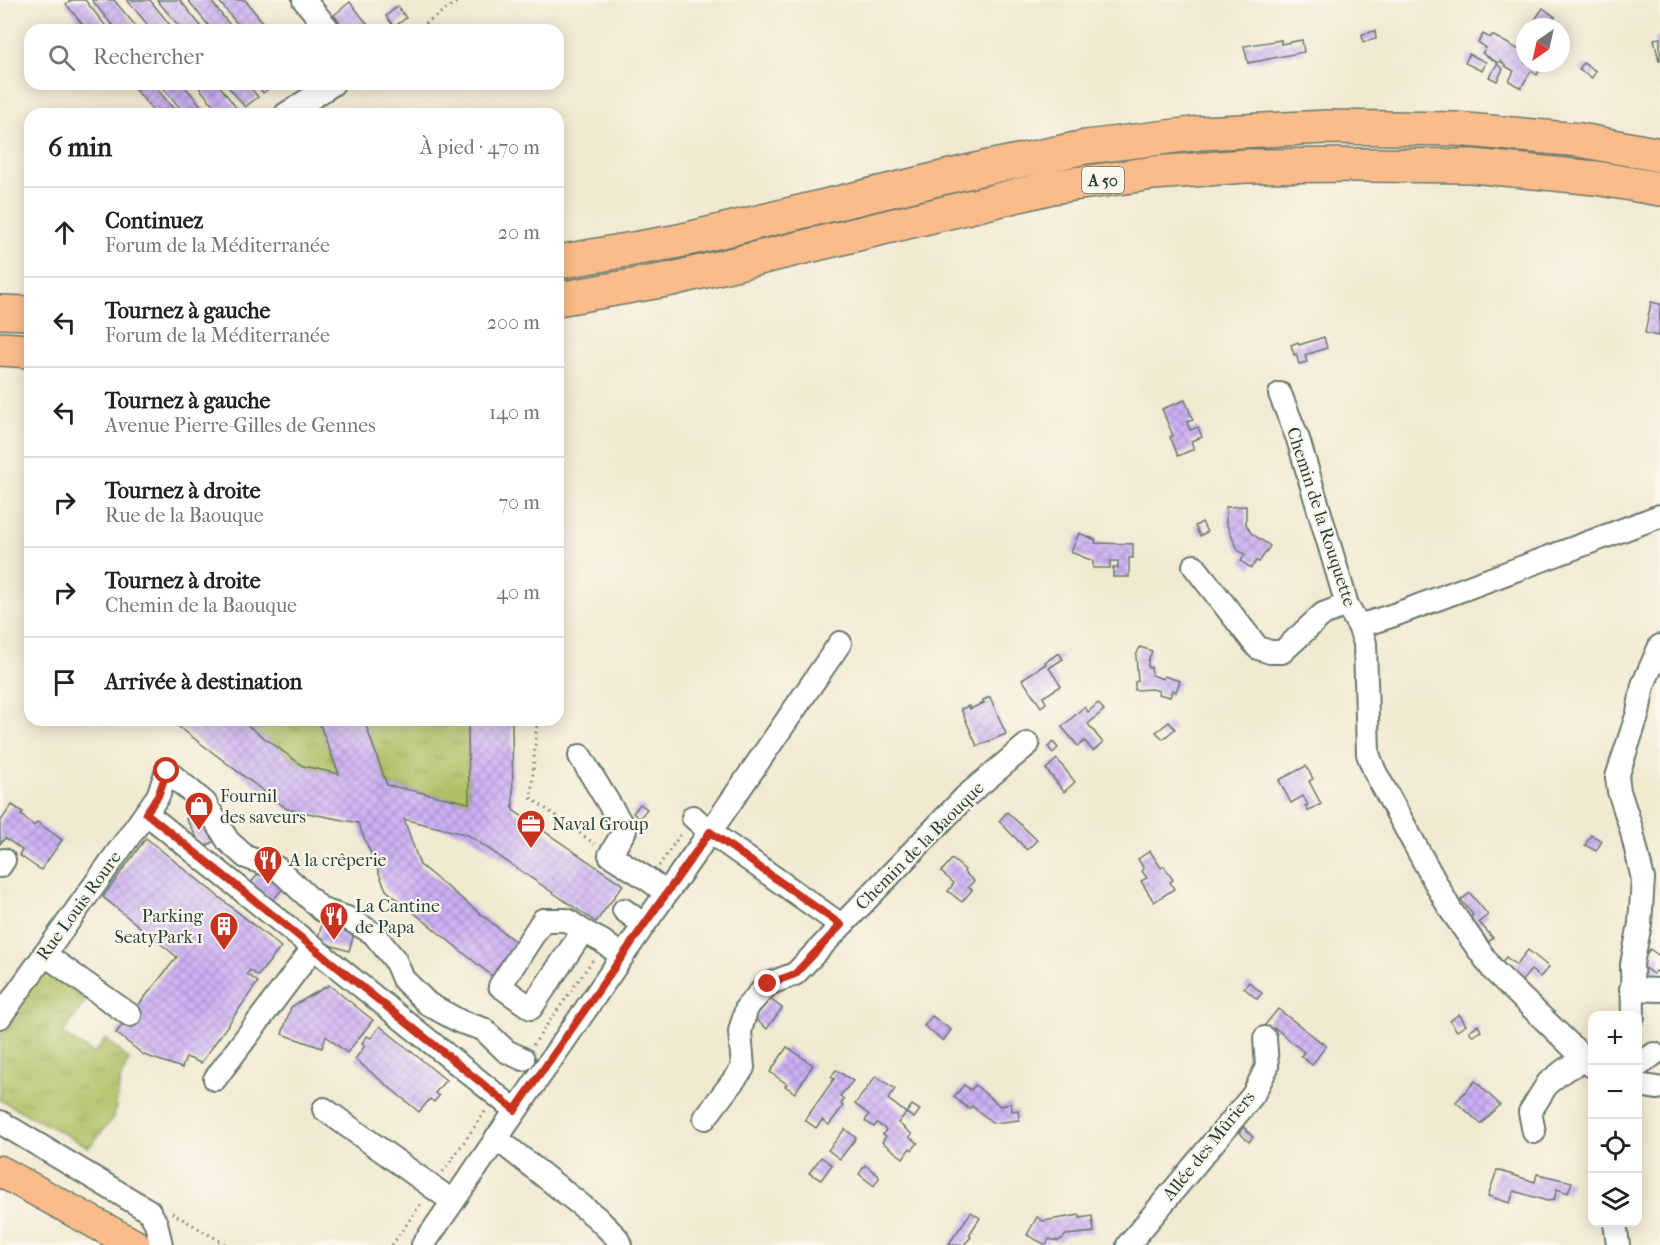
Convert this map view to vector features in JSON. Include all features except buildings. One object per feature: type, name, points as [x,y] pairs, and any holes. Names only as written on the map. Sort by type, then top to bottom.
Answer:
[{"type":"highway","name":"A 50","points":[[564,261],[678,241],[984,168],[1086,147],[1200,134],[1327,127],[1455,129],[1580,140],[1660,155]]},
{"type":"highway","name":"A 50","points":[[564,298],[672,279],[1052,187],[1154,173],[1245,166],[1472,166],[1596,177],[1660,189]]},
{"type":"highway","points":[[0,312],[24,313]]},
{"type":"highway","points":[[0,349],[24,351]]},
{"type":"main road","points":[[0,1171],[98,1237],[135,1245]]},
{"type":"street","points":[[304,0],[324,24]]},
{"type":"street","points":[[295,108],[324,90]]},
{"type":"street","name":"Chemin de la Rouquette","points":[[1280,394],[1298,440],[1347,605],[1359,626],[1365,644],[1368,753],[1375,772],[1450,909],[1493,970],[1588,1061]]},
{"type":"street","points":[[1359,626],[1660,516]]},
{"type":"street","points":[[1194,566],[1258,648],[1270,652],[1282,652],[1323,614],[1347,605]]},
{"type":"street","points":[[423,1245],[840,644]]},
{"type":"street","points":[[1633,1011],[1633,920],[1643,879],[1617,777],[1638,714],[1643,685],[1660,646]]},
{"type":"street","name":"Chemin de la Baouque","points":[[705,1118],[743,1068],[740,1031],[747,1007],[768,984],[795,974],[965,797],[1028,744]]},
{"type":"street","points":[[580,756],[625,830],[610,855],[649,879],[666,893]]},
{"type":"street","name":"Rue Louis Roure","points":[[0,1015],[152,804],[167,771],[205,803],[228,840],[246,857],[277,868],[322,910],[347,918],[373,933],[396,960],[403,979],[429,1004],[461,1022],[483,1029],[506,1051],[523,1059]]},
{"type":"street","points":[[152,804],[314,948],[515,1110]]},
{"type":"street","points":[[693,817],[710,832],[841,925]]},
{"type":"street","points":[[624,910],[644,925]]},
{"type":"street","points":[[583,932],[602,941],[622,956]]},
{"type":"street","points":[[215,1079],[314,948]]},
{"type":"street","points":[[44,954],[130,1015]]},
{"type":"street","points":[[1631,988],[1660,990]]},
{"type":"street","name":"Allée des Mûriers","points":[[1128,1245],[1253,1095],[1266,1067],[1265,1038]]},
{"type":"street","points":[[1534,1132],[1530,1112],[1548,1083],[1566,1069],[1588,1064]]},
{"type":"street","points":[[324,1109],[452,1201]]},
{"type":"street","points":[[0,1122],[149,1211],[156,1223],[161,1245]]},
{"type":"street","points":[[496,1138],[596,1217],[617,1238],[620,1245]]},
{"type":"street","points":[[1616,1227],[1618,1245]]},
{"type":"path","points":[[424,24],[460,0]]},
{"type":"path","points":[[537,726],[531,798],[596,844]]},
{"type":"green space","points":[[248,726],[320,726],[339,774],[303,766]]},
{"type":"green space","points":[[366,726],[468,726],[469,803],[387,785]]},
{"type":"green space","points":[[45,964],[58,972],[70,988],[87,999],[62,1034],[94,1054],[106,1039],[129,1060],[121,1077],[114,1117],[89,1147],[0,1100],[0,1036]]},
{"type":"place","name":"Fournil des saveurs","points":[[199,832]]},
{"type":"place","name":"Naval Group","points":[[531,850]]},
{"type":"place","name":"A la crêperie","points":[[268,886]]},
{"type":"place","name":"La Cantine de Papa","points":[[334,942]]},
{"type":"place","name":"Parking SeatyPark 1","points":[[224,952]]},
{"type":"route","points":[[167,771],[158,796],[146,813],[515,1110],[710,832],[841,925],[795,974],[768,984]]}]
